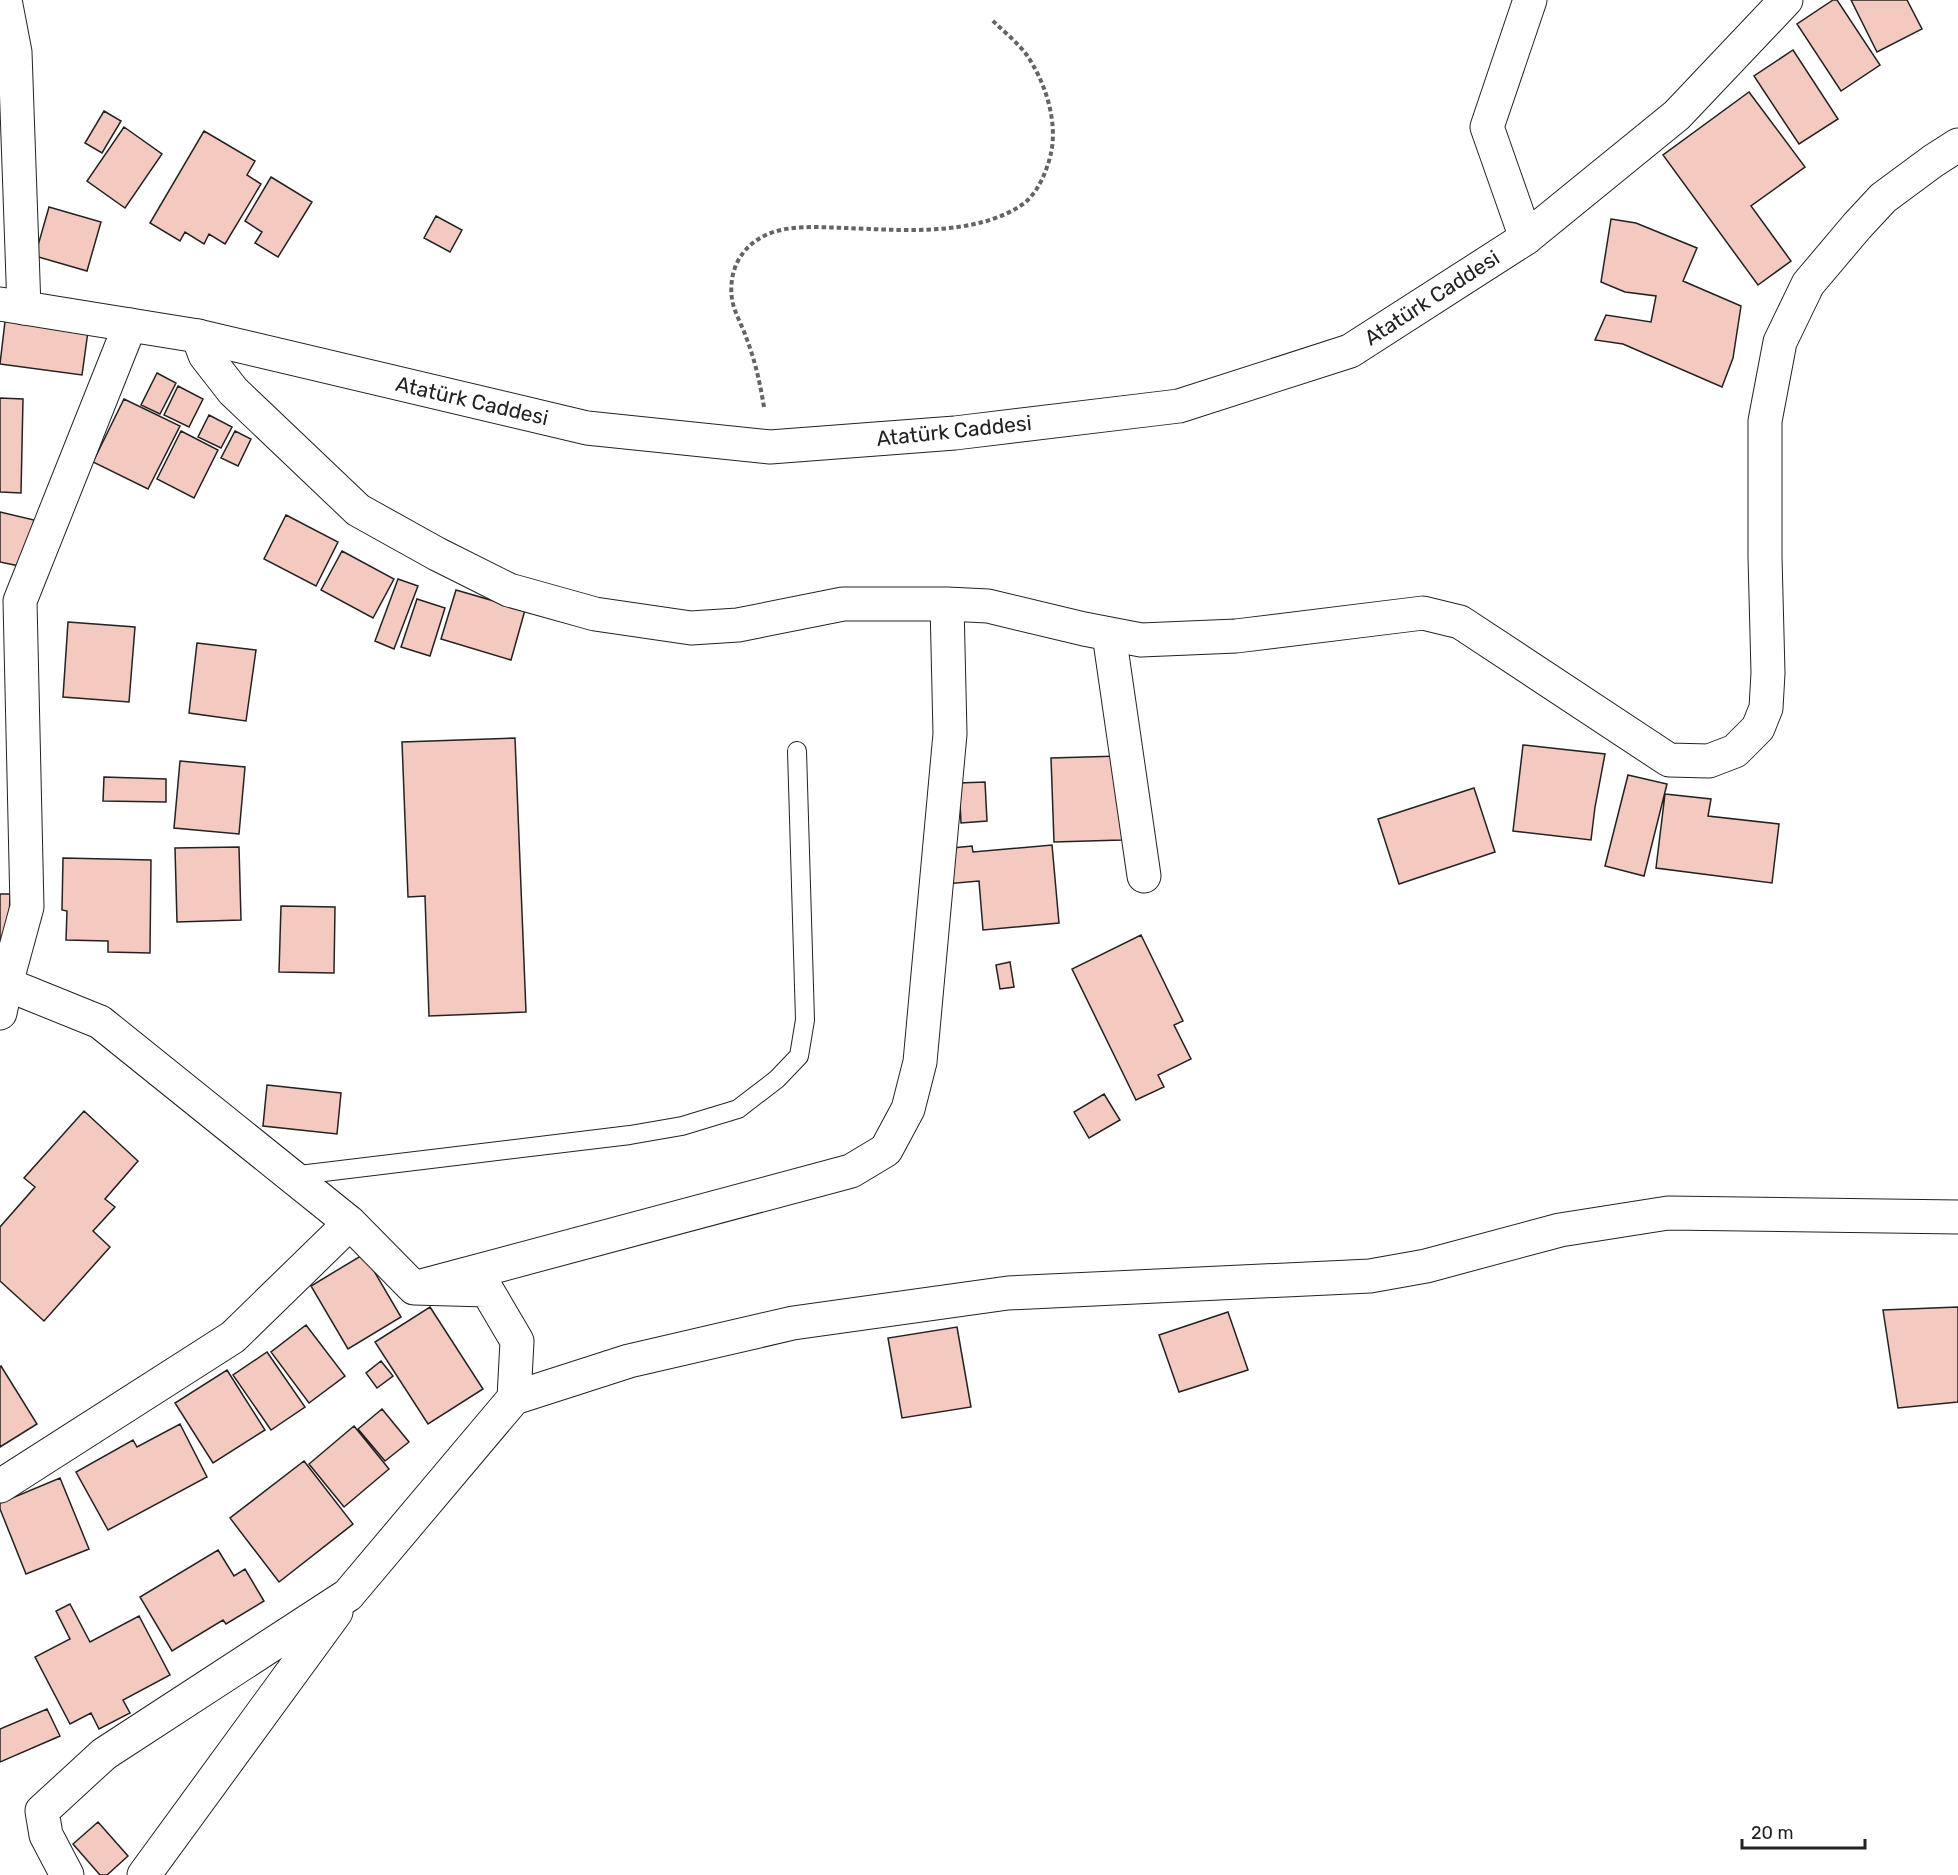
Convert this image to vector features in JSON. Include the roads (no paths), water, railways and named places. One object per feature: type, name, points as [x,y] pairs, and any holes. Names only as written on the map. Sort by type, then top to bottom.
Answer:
[{"type":"street","points":[[5,0],[15,52],[12,306]]},
{"type":"street","points":[[1526,238],[1487,127],[1530,0]]},
{"type":"street","name":"Atatürk Caddesi","points":[[12,306],[198,336],[587,428],[770,447],[956,433],[1179,406],[1350,351],[1526,238],[1677,115],[1786,0]]},
{"type":"street","points":[[198,336],[206,356],[233,391],[358,510],[437,554],[509,590],[595,614],[691,628],[738,625],[843,604],[947,604],[988,606],[1141,640],[1236,636],[1423,613],[1460,622],[1669,760],[1709,761],[1735,751],[1758,728],[1766,708],[1768,673],[1764,421],[1780,342],[1808,284],[1857,226],[1883,198],[1958,145]]},
{"type":"street","points":[[130,325],[10,599],[27,907],[3,999],[100,1022],[350,1223],[414,1288],[488,1290],[517,1341],[514,1398]]},
{"type":"street","points":[[414,1288],[851,1171],[886,1150],[908,1109],[920,1062],[950,734],[947,604]]},
{"type":"street","points":[[1109,634],[1144,876]]},
{"type":"street","points":[[144,1875],[348,1595],[514,1398],[629,1361],[793,1323],[1008,1293],[1370,1276],[1426,1266],[1560,1230],[1668,1213],[1958,1217]]},
{"type":"street","points":[[0,1486],[233,1338],[350,1223]]},
{"type":"street","points":[[67,1875],[46,1835],[42,1810],[104,1754],[348,1595]]},
{"type":"lane","points":[[291,1176],[619,1137],[682,1126],[738,1109],[777,1079],[799,1056],[805,1020],[797,751]]}]
